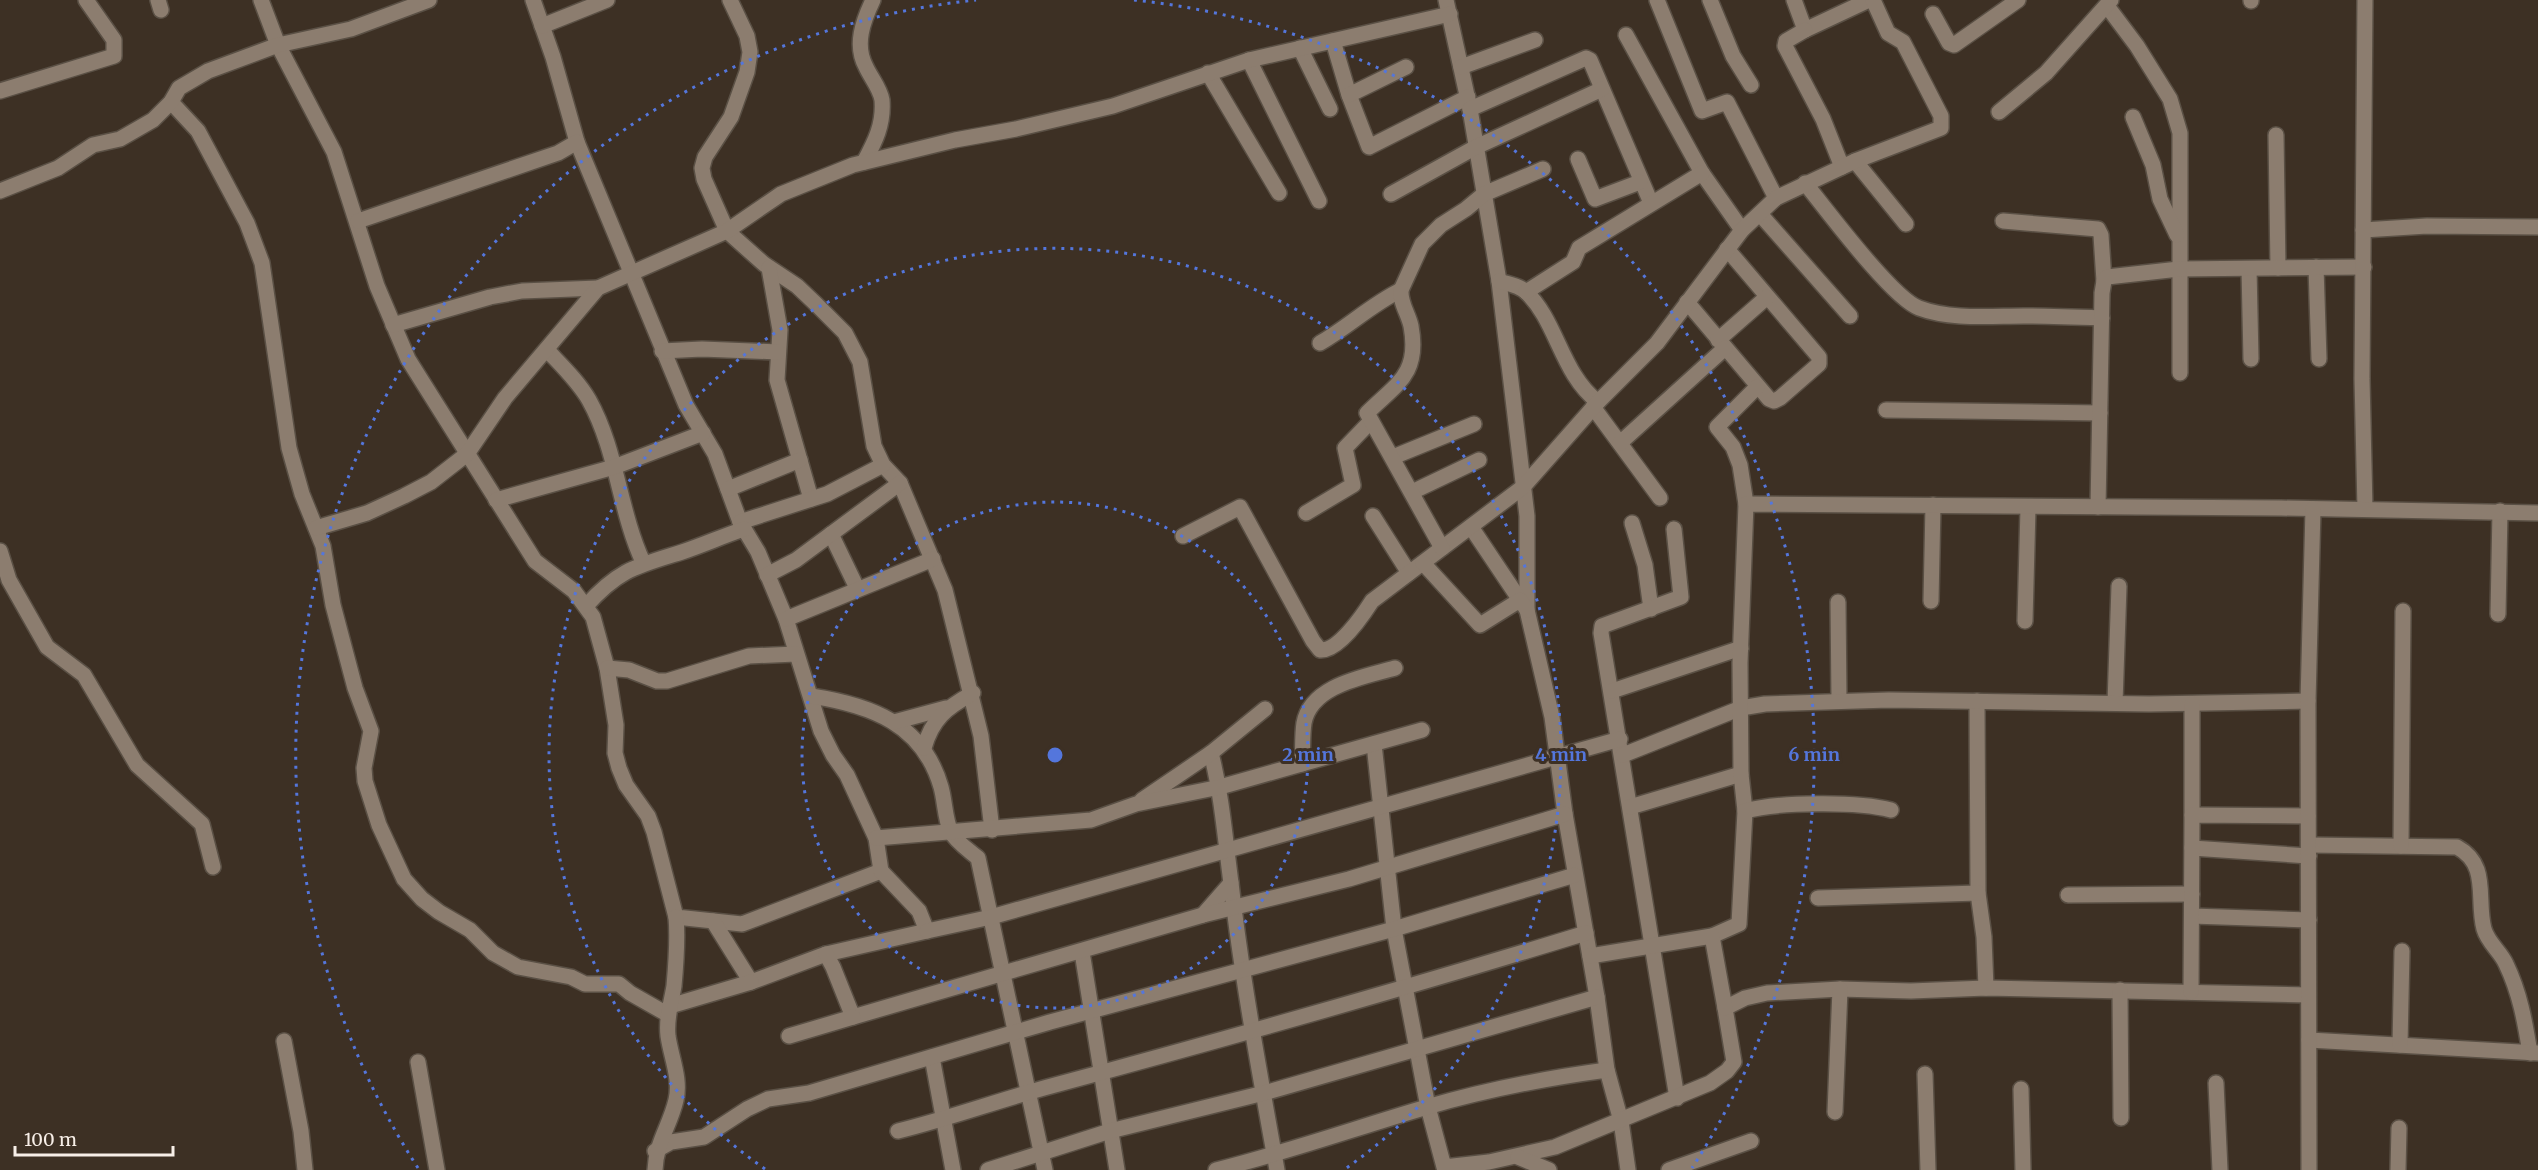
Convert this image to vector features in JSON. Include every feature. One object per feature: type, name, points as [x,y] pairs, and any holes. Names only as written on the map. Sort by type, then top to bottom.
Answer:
[{"type":"street","points":[[0,91],[114,56],[114,40],[86,0]]},
{"type":"street","points":[[261,0],[278,45],[334,152],[377,286],[408,359],[535,561],[574,591],[593,617],[607,668],[616,725],[615,753],[619,768],[626,785],[648,816],[654,832],[676,917],[678,934],[669,1010],[677,1091],[676,1100],[656,1151],[655,1170]]},
{"type":"street","points":[[0,191],[58,168],[93,145],[120,139],[153,120],[171,102],[179,88],[208,71],[278,45],[351,29],[429,0]]},
{"type":"street","points":[[533,0],[577,142],[662,351],[686,405],[715,454],[742,525],[767,574],[786,619],[821,731],[833,755],[848,775],[876,838],[881,871],[920,911],[927,932]]},
{"type":"street","points":[[542,26],[607,0]]},
{"type":"street","points":[[730,0],[747,36],[750,52],[747,72],[731,117],[705,156],[702,168],[714,206],[727,231],[770,268],[797,286],[845,333],[860,362],[874,446],[883,465],[900,483],[945,590],[959,651],[973,693],[986,760],[992,830]]},
{"type":"street","points":[[864,162],[878,137],[881,120],[882,99],[860,50],[865,16],[873,0]]},
{"type":"street","points":[[1657,0],[1702,111],[1727,102],[1776,198]]},
{"type":"street","points":[[1710,0],[1732,56],[1751,85]]},
{"type":"street","points":[[1794,0],[1805,30]]},
{"type":"street","points":[[1183,536],[1240,507],[1320,650],[1333,648],[1362,617],[1372,601],[1523,487],[1595,405],[1658,343],[1742,230],[1776,198],[1848,164],[1941,128],[1943,123],[1903,42],[1888,33],[1871,0],[1805,30],[1786,41],[1785,46],[1848,164],[1906,224]]},
{"type":"street","points":[[1933,14],[1949,43],[1954,45],[2018,0]]},
{"type":"street","points":[[2365,0],[2363,230],[2365,509]]},
{"type":"street","points":[[1999,112],[2046,73],[2109,3],[2170,99],[2180,133],[2180,374]]},
{"type":"street","points":[[393,325],[490,297],[522,291],[598,288],[727,231],[781,194],[830,173],[864,162],[955,140],[1016,129],[1113,106],[1249,60],[1333,41],[1448,7],[1469,103],[1499,281],[1527,516],[1524,605],[1552,717],[1565,814],[1597,997],[1607,1070],[1621,1121],[1628,1170]]},
{"type":"street","points":[[1626,35],[1702,172],[1742,230]]},
{"type":"street","points":[[1461,68],[1535,40]]},
{"type":"street","points":[[1333,41],[1349,95],[1369,147],[1469,103],[1586,58],[1590,60],[1640,182],[1651,203]]},
{"type":"street","points":[[1300,48],[1330,109]]},
{"type":"street","points":[[1249,60],[1319,201]]},
{"type":"street","points":[[1349,95],[1406,67]]},
{"type":"street","points":[[1208,73],[1279,193]]},
{"type":"street","points":[[1391,195],[1476,147],[1602,89]]},
{"type":"street","points":[[171,102],[198,131],[247,223],[262,263],[290,448],[302,494],[323,546],[333,605],[355,688],[371,731],[364,768],[365,781],[379,825],[404,879],[430,906],[470,930],[493,953],[518,967],[572,976],[585,984],[619,984],[669,1010],[826,954],[991,917],[1620,739]]},
{"type":"street","points":[[2133,117],[2153,165],[2160,199],[2179,237]]},
{"type":"street","points":[[2276,135],[2278,268]]},
{"type":"street","points":[[358,221],[558,153],[577,142]]},
{"type":"street","points":[[1578,159],[1595,199],[1640,182]]},
{"type":"street","points":[[1442,548],[1367,413],[1397,387],[1412,354],[1411,325],[1400,298],[1401,290],[1422,244],[1441,225],[1484,194],[1543,169]]},
{"type":"street","points":[[1526,292],[1573,262],[1579,248],[1702,172]]},
{"type":"street","points":[[1805,183],[1880,272],[1904,298],[1917,308],[1940,314],[2102,318]]},
{"type":"street","points":[[1760,214],[1850,316]]},
{"type":"street","points":[[2003,221],[2098,229],[2104,281],[2098,507]]},
{"type":"street","points":[[2363,230],[2427,225],[2538,227]]},
{"type":"street","points":[[1688,302],[1757,387],[1774,401],[1819,364],[1819,357],[1727,249]]},
{"type":"street","points":[[2316,267],[2319,359]]},
{"type":"street","points":[[2104,281],[2113,276],[2179,269],[2364,267]]},
{"type":"street","points":[[770,268],[780,330],[777,380],[811,499]]},
{"type":"street","points":[[2249,269],[2251,359]]},
{"type":"street","points":[[1499,281],[1518,286],[1526,292],[1551,329],[1572,372],[1660,498]]},
{"type":"street","points":[[316,528],[367,513],[404,496],[431,482],[467,454],[505,398],[598,288]]},
{"type":"street","points":[[1320,343],[1364,315],[1384,298],[1401,290]]},
{"type":"street","points":[[1620,443],[1767,297]]},
{"type":"street","points":[[547,350],[574,378],[589,400],[603,431],[631,532],[643,562]]},
{"type":"street","points":[[662,351],[778,352]]},
{"type":"street","points":[[1590,956],[1652,944],[1712,936],[1739,924],[1745,811],[1741,774],[1741,648],[1746,504],[1740,465],[1733,447],[1717,427],[1757,387]]},
{"type":"street","points":[[1886,410],[2100,413]]},
{"type":"street","points":[[1306,513],[1353,484],[1345,448],[1371,421]]},
{"type":"street","points":[[1393,457],[1474,424]]},
{"type":"street","points":[[496,500],[614,466],[703,433]]},
{"type":"street","points":[[728,489],[800,460]]},
{"type":"street","points":[[1412,492],[1479,460]]},
{"type":"street","points":[[586,606],[606,586],[643,562],[682,552],[742,525],[827,494],[883,465]]},
{"type":"street","points":[[767,574],[796,560],[900,483]]},
{"type":"street","points":[[1746,504],[2365,509],[2538,513]]},
{"type":"street","points":[[1932,601],[1933,505]]},
{"type":"street","points":[[2025,621],[2028,508]]},
{"type":"street","points":[[2309,1170],[2308,701],[2313,509]]},
{"type":"street","points":[[2498,614],[2500,511]]},
{"type":"street","points":[[1373,516],[1409,573]]},
{"type":"street","points":[[1632,523],[1645,565],[1651,609]]},
{"type":"street","points":[[1471,526],[1524,605]]},
{"type":"street","points":[[1674,529],[1681,597],[1602,626],[1677,1098]]},
{"type":"street","points":[[831,534],[858,588]]},
{"type":"street","points":[[0,551],[9,580],[47,647],[84,675],[137,765],[202,824],[213,867]]},
{"type":"street","points":[[786,619],[933,559]]},
{"type":"street","points":[[1423,563],[1480,625],[1524,605]]},
{"type":"street","points":[[2115,703],[2119,586]]},
{"type":"street","points":[[1838,603],[1839,700]]},
{"type":"street","points":[[2401,846],[2403,611]]},
{"type":"street","points":[[1612,692],[1741,648]]},
{"type":"street","points":[[607,668],[629,670],[657,681],[667,681],[749,656],[796,654]]},
{"type":"street","points":[[1302,764],[1305,721],[1312,704],[1329,690],[1395,668]]},
{"type":"street","points":[[894,722],[946,708],[973,693]]},
{"type":"street","points":[[810,696],[839,700],[894,722],[924,748],[940,786],[951,833],[978,858],[1045,1170]]},
{"type":"street","points":[[1623,755],[1741,708],[1839,700],[2192,704],[2308,701]]},
{"type":"street","points":[[1977,701],[1978,893],[1984,937],[1986,988]]},
{"type":"street","points":[[2191,992],[2192,704]]},
{"type":"street","points":[[924,748],[932,726],[946,708]]},
{"type":"street","points":[[1137,804],[1211,753],[1264,709]]},
{"type":"street","points":[[876,838],[1091,820],[1137,804],[1220,787],[1422,730]]},
{"type":"street","points":[[1374,744],[1394,929],[1428,1107],[1437,1168],[1518,1157],[1555,1147],[1677,1098],[1720,1077],[1734,1062],[1712,936]]},
{"type":"street","points":[[1211,753],[1220,787],[1243,970],[1276,1163]]},
{"type":"street","points":[[1630,807],[1741,774]]},
{"type":"street","points":[[1745,811],[1763,806],[1874,806],[1891,810]]},
{"type":"street","points":[[789,1036],[1203,915],[1388,867],[1565,814]]},
{"type":"street","points":[[2192,815],[2308,816]]},
{"type":"street","points":[[2192,848],[2309,851],[2401,846],[2457,847],[2471,855],[2478,867],[2484,931],[2506,963],[2523,1005],[2534,1053],[2309,1040]]},
{"type":"street","points":[[676,917],[742,924],[881,871]]},
{"type":"street","points":[[656,1151],[671,1142],[704,1137],[747,1109],[768,1099],[808,1093],[1092,1011],[1394,929],[1575,875]]},
{"type":"street","points":[[1203,915],[1231,883]]},
{"type":"street","points":[[1818,898],[1978,893]]},
{"type":"street","points":[[2068,895],[2192,894]]},
{"type":"street","points":[[2192,916],[2309,920]]},
{"type":"street","points":[[713,921],[751,982]]},
{"type":"street","points":[[898,1131],[944,1120],[1028,1092],[1253,1033],[1586,933]]},
{"type":"street","points":[[2400,1046],[2402,951]]},
{"type":"street","points":[[1082,952],[1117,1170]]},
{"type":"street","points":[[826,954],[834,966],[853,1017]]},
{"type":"street","points":[[1725,1008],[1745,998],[1767,993],[1840,989],[1911,991],[1986,988],[2308,995]]},
{"type":"street","points":[[1835,1112],[1840,989]]},
{"type":"street","points":[[2120,990],[2121,1118]]},
{"type":"street","points":[[988,1170],[1110,1131],[1264,1093],[1597,997]]},
{"type":"street","points":[[284,1041],[302,1131],[305,1170]]},
{"type":"street","points":[[932,1057],[952,1170]]},
{"type":"street","points":[[418,1062],[437,1170]]},
{"type":"street","points":[[1216,1170],[1276,1163],[1428,1107],[1570,1075],[1607,1070]]},
{"type":"street","points":[[1925,1074],[1928,1170]]},
{"type":"street","points":[[2216,1083],[2220,1170]]},
{"type":"street","points":[[2021,1089],[2023,1170]]},
{"type":"street","points":[[2398,1170],[2399,1128]]},
{"type":"street","points":[[1669,1170],[1750,1141]]},
{"type":"street","points":[[1518,1157],[1550,1170]]}]
